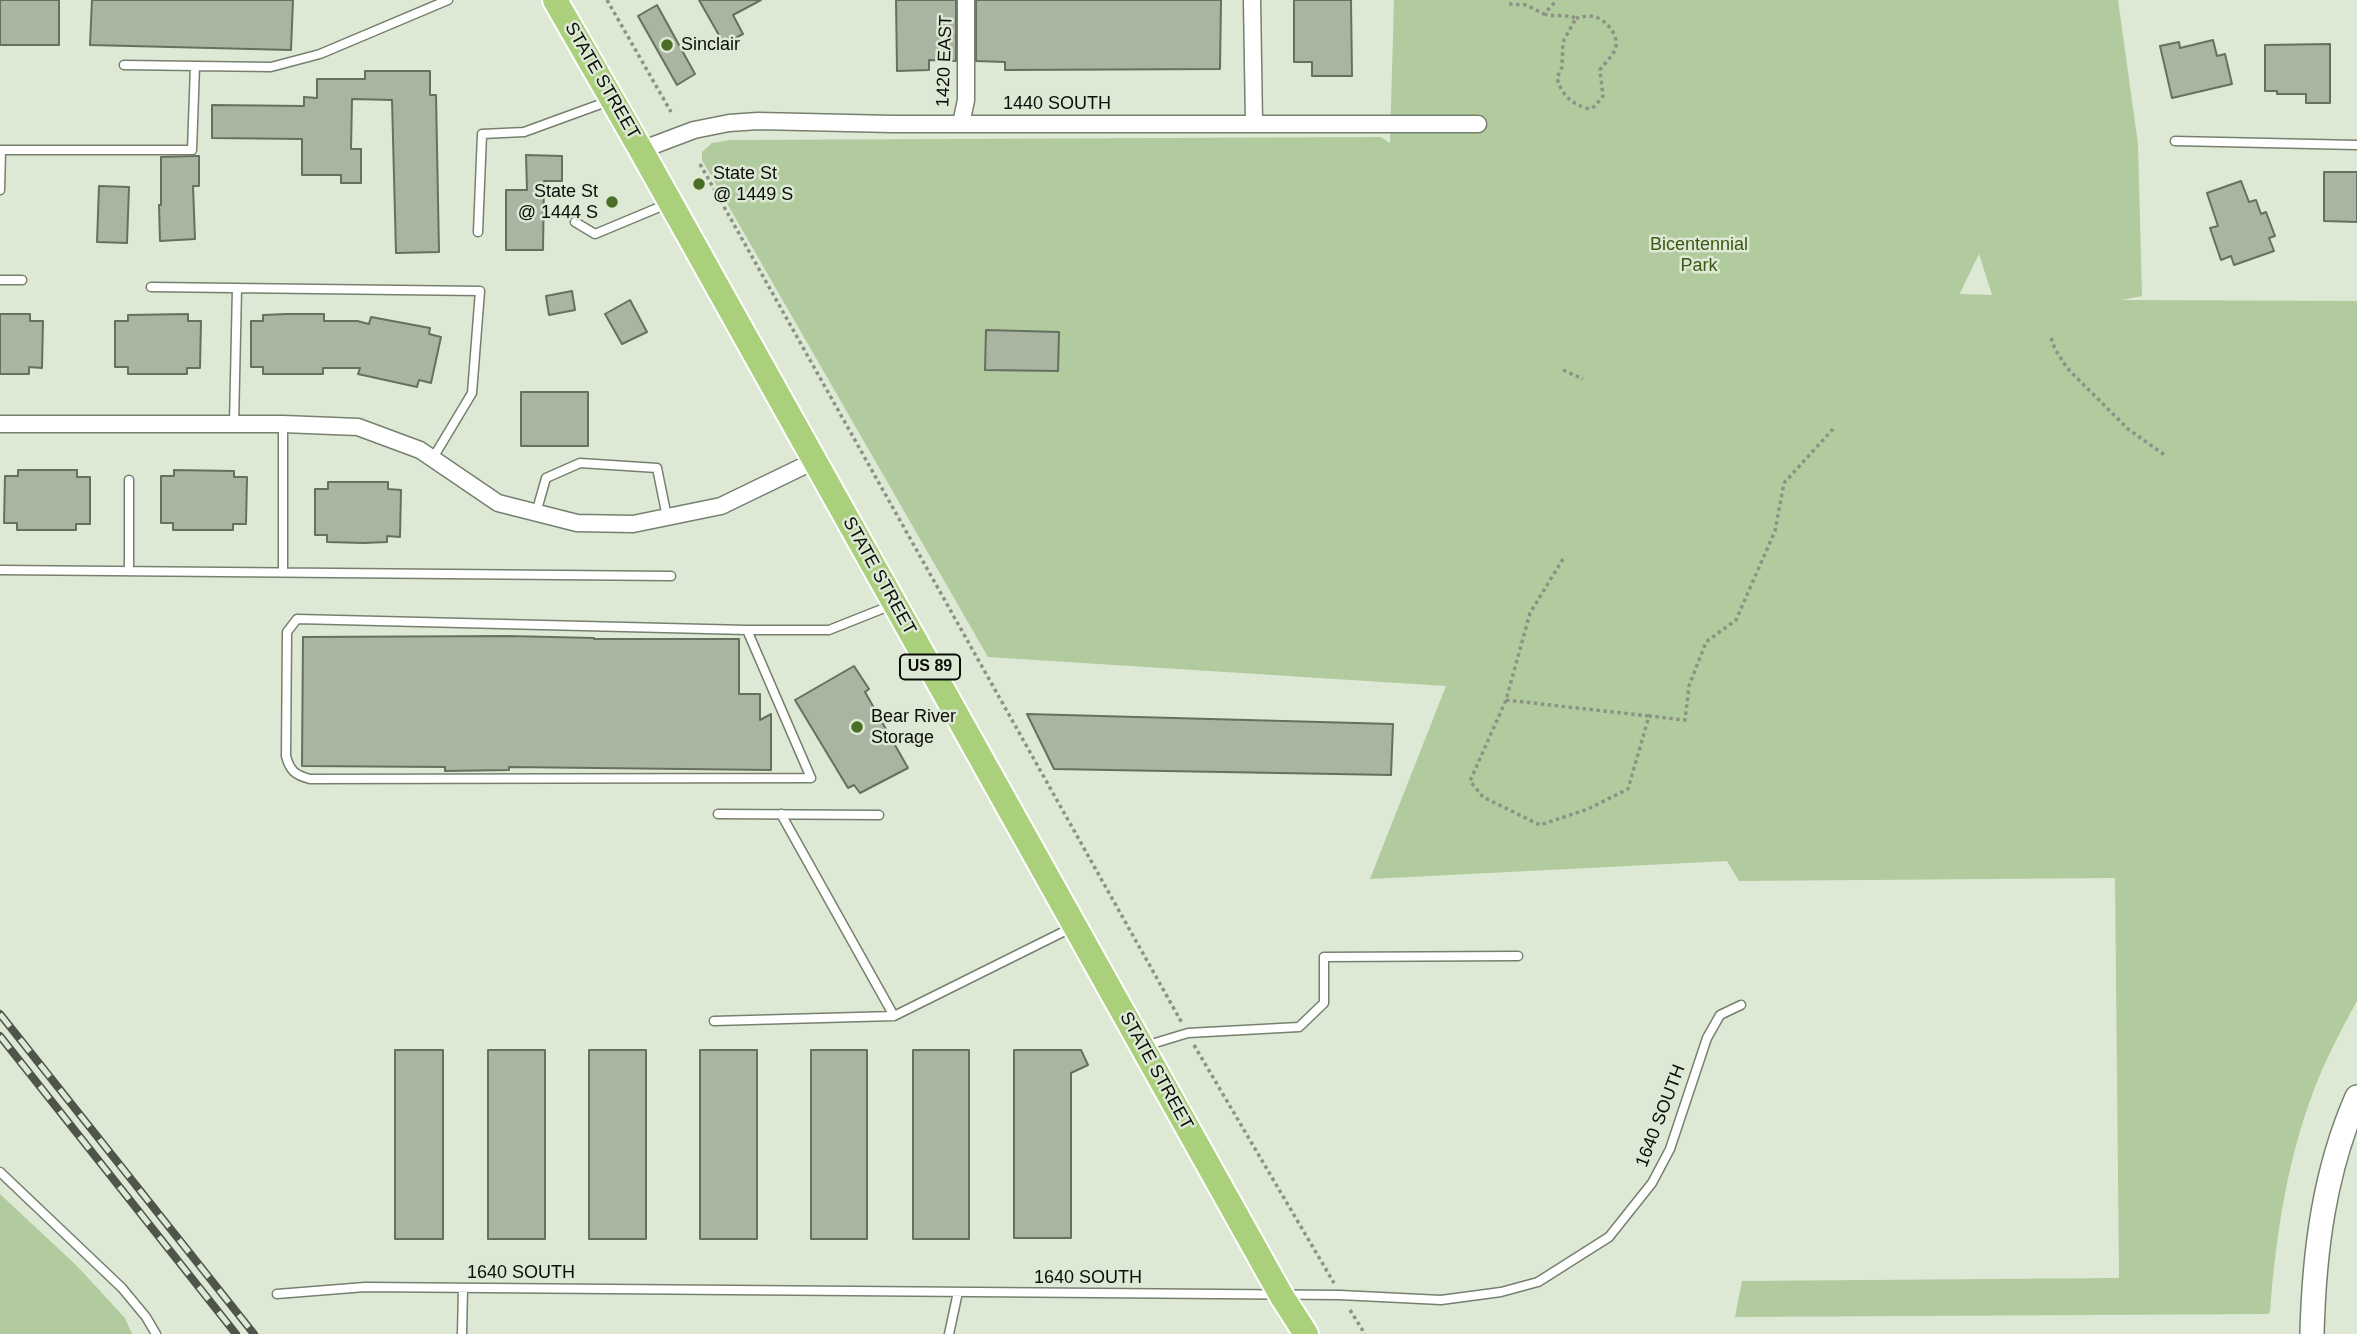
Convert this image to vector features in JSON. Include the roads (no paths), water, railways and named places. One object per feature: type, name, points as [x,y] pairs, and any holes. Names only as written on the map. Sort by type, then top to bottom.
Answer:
[{"type":"main road","name":"STATE STREET","points":[[555,0],[1280,1295],[1306,1334]]},
{"type":"street","name":"1420 EAST","points":[[961,124],[966,100],[966,0]]},
{"type":"street","points":[[1252,0],[1254,123]]},
{"type":"street","name":"1440 SOUTH","points":[[641,150],[681,134],[729,123],[1478,124]]},
{"type":"street","points":[[0,424],[283,424],[358,427],[420,450],[498,503],[577,523],[634,524],[721,506],[814,461]]},
{"type":"street","points":[[2312,1334],[2316,1259],[2323,1206],[2351,1127],[2357,1097]]},
{"type":"lane","points":[[124,65],[271,67],[320,54],[448,0]]},
{"type":"lane","points":[[0,190],[1,150],[192,150],[195,66]]},
{"type":"lane","points":[[478,232],[482,134],[524,132],[612,100]]},
{"type":"lane","points":[[2175,141],[2357,145]]},
{"type":"lane","points":[[575,222],[595,234],[670,203]]},
{"type":"lane","points":[[0,280],[22,280]]},
{"type":"lane","points":[[151,286],[481,291],[472,393],[433,458]]},
{"type":"lane","points":[[234,424],[237,288]]},
{"type":"lane","points":[[283,424],[283,572]]},
{"type":"lane","points":[[536,513],[546,478],[580,463],[657,468],[667,517]]},
{"type":"lane","points":[[129,480],[129,571]]},
{"type":"lane","points":[[0,570],[671,576]]},
{"type":"lane","points":[[747,630],[811,778],[310,779],[298,776],[289,769],[286,756],[287,632],[297,619],[829,630],[894,604]]},
{"type":"lane","points":[[718,814],[879,815]]},
{"type":"lane","points":[[781,814],[894,1016]]},
{"type":"lane","points":[[714,1021],[894,1016],[1075,926]]},
{"type":"lane","points":[[1143,1047],[1188,1034],[1299,1027],[1324,1003],[1324,957],[1518,956]]},
{"type":"lane","name":"1640 SOUTH","points":[[277,1294],[365,1287],[1340,1295],[1441,1300],[1501,1292],[1538,1282],[1609,1237],[1653,1183],[1664,1160],[1707,1038],[1720,1014],[1741,1005]]},
{"type":"lane","points":[[0,1172],[122,1287],[156,1334]]},
{"type":"lane","points":[[462,1334],[463,1288]]},
{"type":"lane","points":[[950,1334],[958,1292]]},
{"type":"railway","points":[[0,1014],[254,1334]]},
{"type":"railway","points":[[0,1036],[236,1334]]},
{"type":"place","name":"Sinclair","points":[[667,45]]},
{"type":"place","name":"State St @ 1449 S","points":[[699,184]]},
{"type":"place","name":"State St @ 1444 S","points":[[612,202]]},
{"type":"place","name":"Bear River Storage","points":[[857,727]]},
{"type":"park label","name":"Bicentennial Park","points":[[1699,255]]}]
